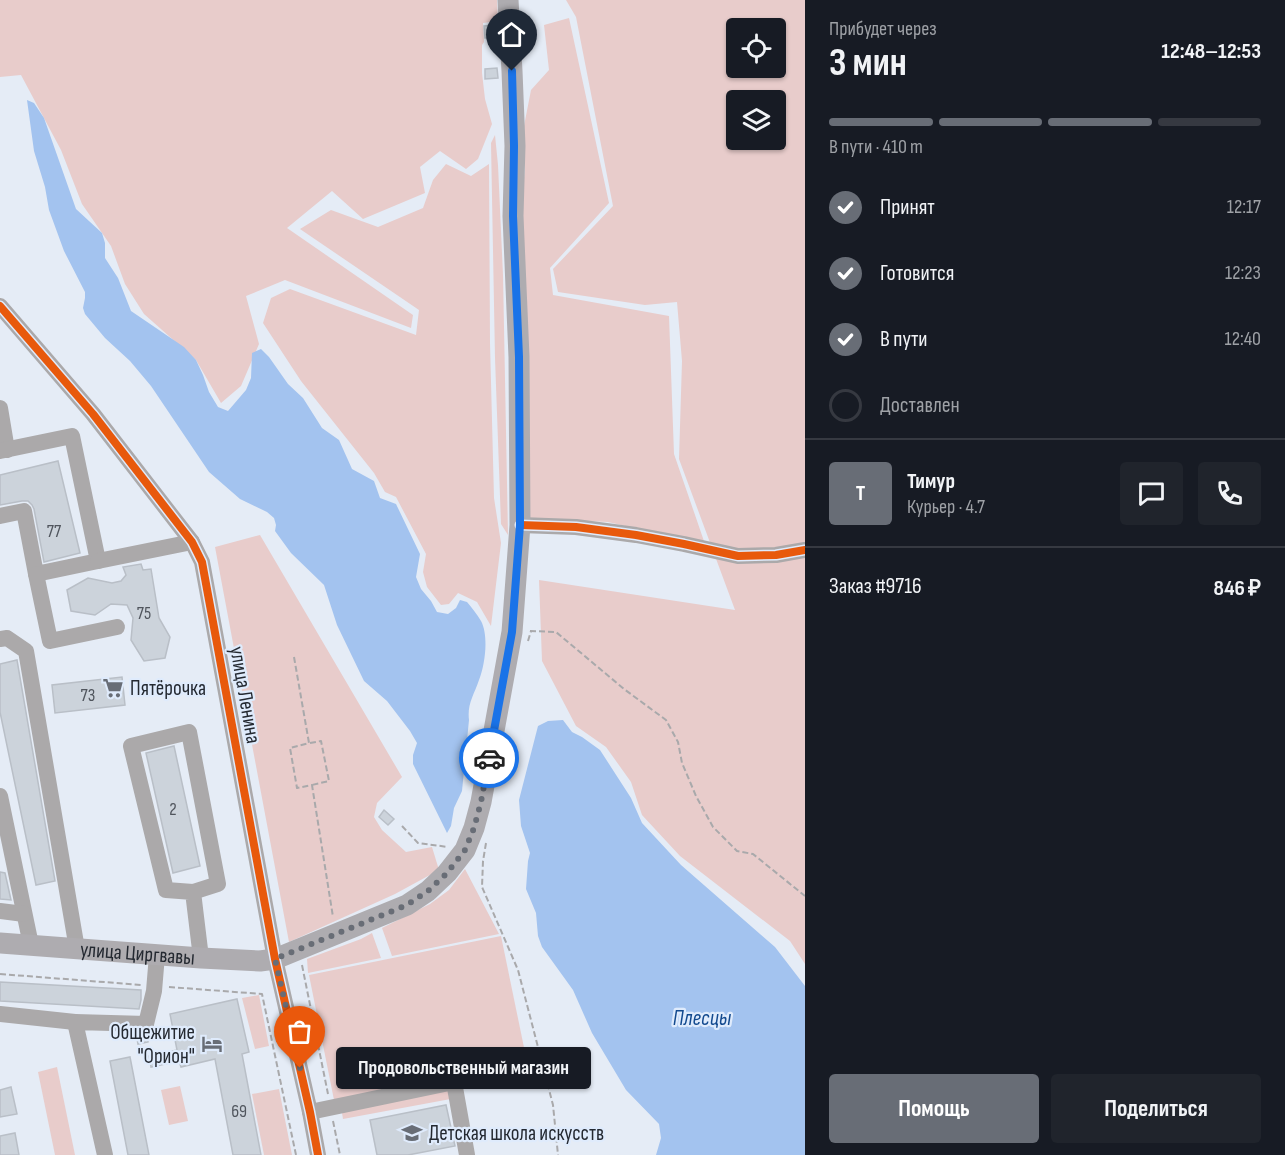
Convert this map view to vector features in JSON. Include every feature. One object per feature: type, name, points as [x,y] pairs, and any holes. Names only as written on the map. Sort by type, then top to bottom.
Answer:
[{"type":"main road","name":"улица Циргвавы","points":[[0,943],[201,958],[260,961],[275,959],[407,905],[428,891],[447,873],[465,850],[474,828],[523,637],[519,357],[513,216],[512,71],[508,0]]},
{"type":"street","name":"улица Ленина","points":[[0,306],[6,321],[93,414],[192,542],[202,562],[275,959],[318,1155]]},
{"type":"street","points":[[0,408],[4,450],[72,436],[98,561]]},
{"type":"street","points":[[0,516],[24,511],[50,640],[117,627]]},
{"type":"street","points":[[520,525],[576,527],[636,535],[738,556],[776,555],[805,550]]},
{"type":"street","points":[[36,574],[192,542]]},
{"type":"street","points":[[0,639],[7,638],[27,651],[77,949]]},
{"type":"street","points":[[189,732],[218,884],[193,892],[166,890],[131,746],[189,732]]},
{"type":"street","points":[[0,796],[6,854],[31,945]]},
{"type":"street","points":[[193,892],[201,958]]},
{"type":"street","points":[[0,911],[24,914]]},
{"type":"street","points":[[0,1014],[75,1022],[146,1024],[155,986],[157,955]]},
{"type":"street","points":[[75,1022],[105,1155]]},
{"type":"street","points":[[310,1112],[454,1082],[467,1155]]},
{"type":"path","points":[[523,637],[556,632],[624,689],[666,720],[678,742],[682,763],[696,796],[713,827],[737,851],[753,854],[805,896]]},
{"type":"path","points":[[294,657],[309,743]]},
{"type":"path","points":[[321,741],[329,781],[312,785],[297,788],[290,748],[321,741]]},
{"type":"path","points":[[312,785],[335,935]]},
{"type":"path","points":[[402,826],[418,843],[465,850]]},
{"type":"path","points":[[487,836],[482,887],[518,970],[553,1105],[558,1155]]},
{"type":"path","points":[[299,950],[340,1155]]},
{"type":"path","points":[[0,974],[262,994],[296,1155]]},
{"type":"path","points":[[454,1082],[543,1065]]},
{"type":"shaded area","points":[[0,0],[497,0],[498,21],[483,23],[482,73],[485,99],[492,124],[478,159],[466,169],[440,151],[420,167],[425,193],[363,219],[332,191],[287,228],[413,315],[411,328],[285,280],[246,296],[259,344],[241,386],[221,403],[196,360],[144,314],[125,284],[111,246],[82,204],[61,150],[21,75],[0,77]]},
{"type":"shaded area","points":[[566,0],[805,0],[805,964],[790,941],[680,856],[642,815],[631,782],[606,747],[576,726],[542,661],[539,580],[735,610],[679,459],[682,361],[677,302],[645,305],[558,292],[553,269],[613,206],[576,17]]},
{"type":"shaded area","points":[[569,18],[609,203],[550,268],[553,295],[669,316],[674,454],[705,544],[608,522],[530,518],[519,220],[525,169],[524,126],[531,90],[549,70],[544,25]]},
{"type":"shaded area","points":[[495,135],[503,275],[508,535],[501,524],[495,358],[491,143]]},
{"type":"shaded area","points":[[446,164],[471,176],[489,164],[494,498],[501,543],[491,626],[477,602],[458,593],[449,604],[441,605],[427,587],[423,572],[426,554],[396,497],[385,492],[374,473],[301,381],[263,323],[271,298],[290,289],[416,335],[419,310],[300,229],[331,210],[378,227],[423,208],[433,180]]},
{"type":"shaded area","points":[[260,535],[402,777],[377,803],[374,817],[382,830],[406,852],[432,847],[439,870],[395,894],[289,942],[215,547]]},
{"type":"shaded area","points":[[465,869],[499,934],[392,956],[382,928],[430,904],[449,890]]},
{"type":"shaded area","points":[[372,933],[381,958],[308,973],[307,959]]},
{"type":"shaded area","points":[[501,936],[527,1062],[334,1100],[309,975]]},
{"type":"shaded area","points":[[259,995],[269,1046],[255,1049],[242,998]]},
{"type":"shaded area","points":[[57,1067],[75,1155],[55,1155],[38,1072]]},
{"type":"shaded area","points":[[453,1085],[456,1098],[343,1119],[341,1107]]},
{"type":"shaded area","points":[[180,1086],[188,1121],[169,1125],[161,1090]]},
{"type":"shaded area","points":[[279,1089],[292,1155],[264,1155],[252,1094]]},
{"type":"water","points":[[27,100],[34,103],[44,118],[76,209],[102,233],[105,258],[118,278],[131,311],[184,347],[196,360],[218,407],[228,411],[246,390],[251,378],[252,353],[261,349],[288,384],[303,398],[322,428],[339,440],[352,469],[374,481],[380,498],[396,504],[420,554],[416,577],[421,589],[437,612],[448,614],[456,608],[460,600],[467,602],[481,621],[485,634],[484,659],[469,709],[462,791],[454,808],[451,826],[447,833],[413,764],[417,743],[387,701],[364,681],[337,625],[324,585],[291,553],[275,531],[274,518],[267,512],[240,499],[209,472],[151,386],[85,314],[83,308],[85,292],[64,251],[49,210],[34,151]]},
{"type":"water","name":"Плесцы","points":[[563,720],[572,732],[600,750],[631,798],[642,823],[681,865],[775,947],[805,986],[805,1155],[656,1155],[661,1138],[659,1124],[626,1090],[592,1033],[573,990],[542,947],[538,936],[536,913],[526,889],[530,853],[521,826],[519,800],[538,726],[548,721]]},
{"type":"building","points":[[497,25],[497,37],[485,38],[484,26]]},
{"type":"building","points":[[497,68],[498,78],[485,79],[485,69]]},
{"type":"building","points":[[58,461],[80,553],[44,562],[32,505],[28,501],[22,501],[0,505],[0,475]]},
{"type":"building","points":[[141,564],[143,570],[151,569],[159,618],[170,637],[165,658],[144,661],[131,640],[133,618],[127,605],[111,604],[95,615],[71,611],[67,590],[88,578],[112,583],[121,581],[126,575],[123,567]]},
{"type":"building","points":[[17,660],[55,881],[36,885],[0,712],[0,664]]},
{"type":"building","points":[[122,677],[125,705],[55,713],[52,685]]},
{"type":"building","points":[[174,746],[200,866],[173,873],[146,753]]},
{"type":"building","points":[[384,810],[394,819],[388,825],[379,817]]},
{"type":"building","points":[[0,872],[5,873],[11,900],[0,899]]},
{"type":"building","points":[[0,982],[141,990],[141,1000],[139,1009],[0,1001]]},
{"type":"building","points":[[237,999],[249,1052],[242,1054],[261,1155],[233,1155],[215,1059],[181,1067],[179,1061],[151,1067],[149,1056],[177,1050],[170,1014]]},
{"type":"building","points":[[136,1034],[147,1034],[148,1042],[138,1044]]},
{"type":"building","points":[[130,1057],[149,1155],[128,1155],[110,1061]]},
{"type":"building","points":[[11,1087],[17,1114],[0,1117],[0,1090]]},
{"type":"building","name":"Детская школа искусств","points":[[446,1105],[455,1146],[408,1155],[377,1155],[370,1120]]},
{"type":"building","points":[[15,1133],[19,1155],[0,1155],[0,1136]]},
{"type":"cycle path","points":[[0,306],[93,414],[192,542],[202,562],[275,959],[318,1155]]},
{"type":"cycle path","points":[[520,525],[576,527],[636,535],[738,556],[776,555],[805,550]]},
{"type":"way so far","points":[[300,1068],[275,959],[407,905],[428,891],[447,873],[465,850],[481,802],[489,758]]},
{"type":"place","name":"Пятёрочка","points":[[113,688]]},
{"type":"place","name":"Общежитие \"Орион\"","points":[[212,1044]]},
{"type":"place","name":"Продовольственный магазин","points":[[300,1068]]},
{"type":"place","name":"Детская школа искусств","points":[[412,1133]]},
{"type":"route","points":[[489,758],[512,632],[520,525],[519,357],[513,216],[512,71]]}]
